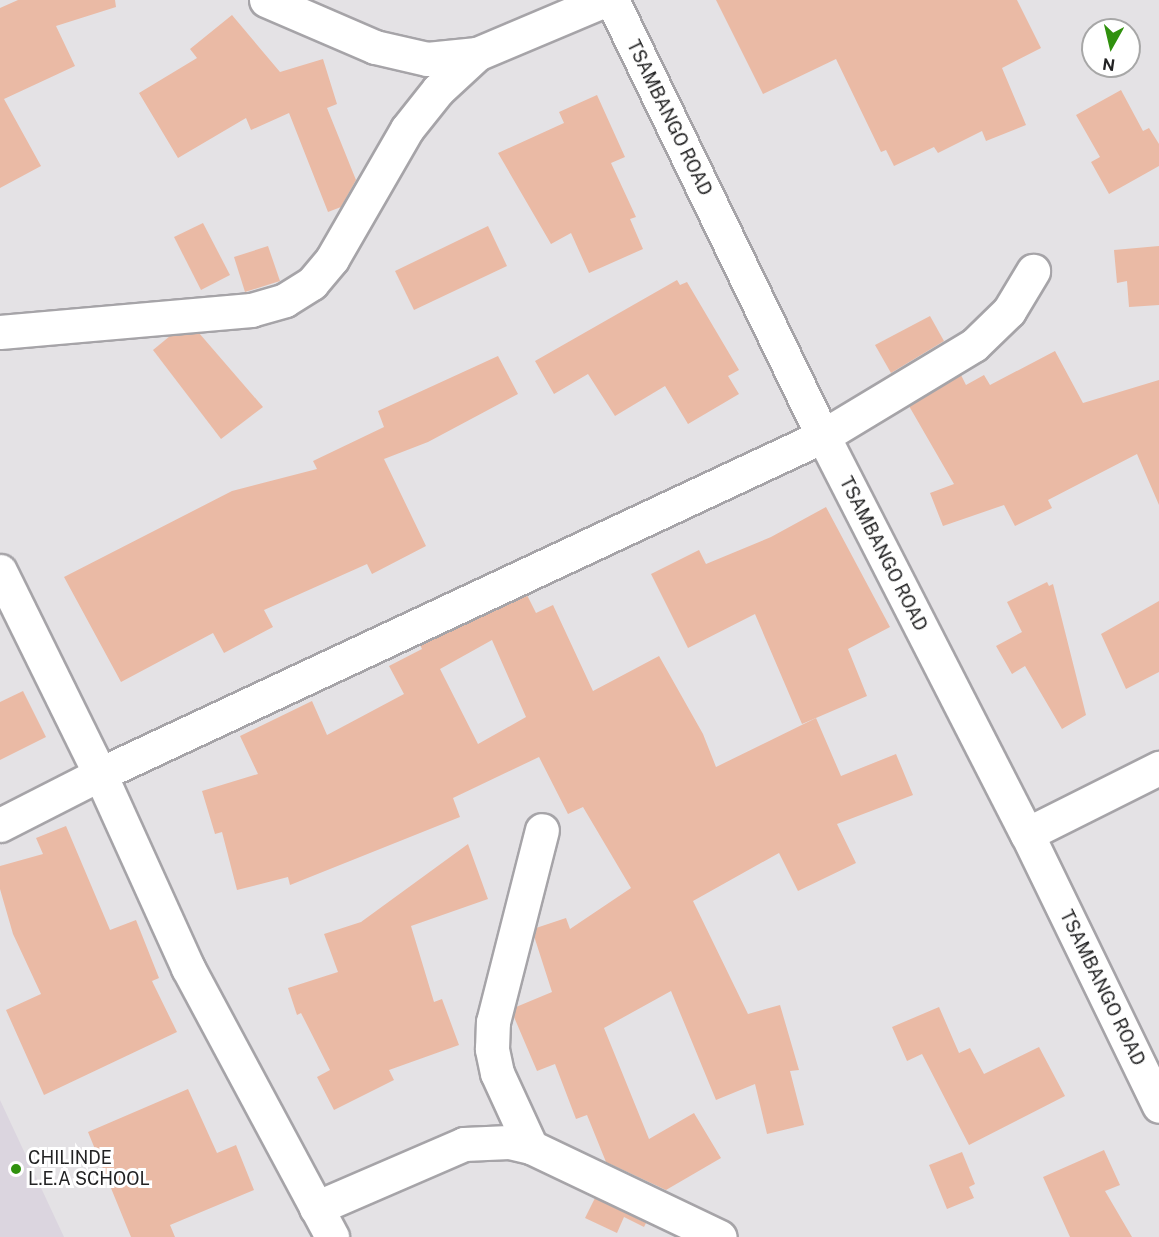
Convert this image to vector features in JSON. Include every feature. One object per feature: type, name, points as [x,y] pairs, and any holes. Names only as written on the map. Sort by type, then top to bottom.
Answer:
[{"type":"street","points":[[266,0],[375,47],[427,59],[477,54],[605,0]]},
{"type":"street","name":"TSAMBANGO ROAD","points":[[612,0],[823,436],[1027,834],[1159,1106]]},
{"type":"street","points":[[0,332],[251,310],[285,300],[312,283],[332,259],[407,129],[438,90],[477,54]]},
{"type":"street","points":[[0,825],[100,774],[823,436],[974,345],[1009,311],[1033,271]]},
{"type":"street","points":[[0,571],[100,774],[188,968],[332,1237]]},
{"type":"street","points":[[1027,834],[1159,768]]},
{"type":"street","points":[[531,1147],[497,1073],[492,1049],[493,1022],[542,830]]},
{"type":"street","points":[[316,1208],[464,1144],[509,1142],[531,1147],[720,1237]]},
{"type":"shaded area","name":"CHILINDE L.E.A SCHOOL","points":[[0,1100],[64,1237],[0,1237]]},
{"type":"building","points":[[18,0],[115,0],[116,7],[56,26],[75,66],[4,99],[41,166],[0,188],[0,8]]},
{"type":"building","points":[[716,0],[1017,0],[1041,48],[1002,68],[1026,125],[986,141],[982,131],[938,153],[934,147],[894,166],[886,150],[881,152],[836,59],[763,94]]},
{"type":"building","points":[[232,15],[280,72],[323,59],[337,104],[327,108],[356,180],[341,207],[328,212],[289,113],[251,130],[246,118],[178,158],[139,93],[197,58],[190,49]]},
{"type":"building","points":[[1121,90],[1143,131],[1149,128],[1159,144],[1159,166],[1109,194],[1091,162],[1100,157],[1076,115]]},
{"type":"building","points":[[597,95],[625,157],[611,163],[636,217],[630,219],[643,249],[589,273],[571,233],[551,244],[498,153],[564,123],[559,112]]},
{"type":"building","points":[[203,223],[230,275],[201,290],[174,237]]},
{"type":"building","points":[[488,226],[507,266],[414,310],[395,271]]},
{"type":"building","points":[[268,246],[280,281],[245,292],[234,257]]},
{"type":"building","points":[[1159,246],[1159,305],[1129,307],[1127,281],[1117,283],[1114,250]]},
{"type":"building","points":[[677,280],[680,285],[687,282],[739,370],[728,376],[739,394],[688,424],[665,386],[615,416],[588,374],[554,394],[535,361]]},
{"type":"building","points":[[930,316],[944,341],[891,373],[875,345]]},
{"type":"building","points":[[199,333],[263,407],[221,439],[153,350],[170,336]]},
{"type":"building","points":[[1055,351],[1083,403],[1159,380],[1159,505],[1137,454],[1048,500],[1052,508],[1015,526],[1004,505],[943,526],[930,493],[954,484],[909,406],[961,375],[966,385],[984,375],[990,385]]},
{"type":"building","points":[[498,356],[518,394],[428,442],[384,459],[426,546],[372,574],[367,564],[264,610],[273,627],[224,653],[213,633],[121,682],[64,577],[232,491],[317,469],[313,461],[384,427],[378,411]]},
{"type":"building","points":[[826,507],[890,627],[848,649],[867,696],[802,724],[755,614],[688,648],[651,574],[699,550],[706,564],[771,537]]},
{"type":"building","points":[[1047,582],[1049,586],[1053,584],[1086,715],[1062,729],[1025,666],[1012,674],[996,646],[1022,632],[1007,602]]},
{"type":"building","points":[[527,595],[536,613],[553,605],[593,691],[659,656],[703,734],[716,767],[816,718],[841,776],[896,754],[913,795],[837,824],[856,863],[798,891],[779,853],[693,901],[748,1014],[780,1005],[799,1070],[790,1071],[804,1125],[767,1134],[755,1084],[716,1100],[671,991],[604,1028],[649,1139],[694,1113],[721,1158],[666,1190],[606,1162],[587,1115],[576,1119],[555,1064],[537,1071],[514,1017],[516,1007],[552,992],[534,936],[536,928],[566,918],[570,929],[631,888],[583,807],[568,814],[539,757],[453,798],[460,817],[290,885],[288,877],[237,890],[222,832],[215,834],[202,791],[258,774],[240,736],[312,701],[327,735],[404,694],[389,666],[422,649],[420,645]],"holes":[[[492,640],[526,717],[478,744],[440,669]]]},
{"type":"building","points":[[1159,601],[1159,672],[1126,689],[1101,634]]},
{"type":"building","points":[[23,691],[46,737],[0,760],[0,702]]},
{"type":"building","points":[[66,826],[110,930],[136,920],[159,978],[152,981],[177,1032],[44,1095],[6,1010],[41,994],[13,934],[0,889],[0,866],[43,854],[36,838]]},
{"type":"building","points":[[468,844],[488,899],[411,926],[434,1002],[442,999],[459,1045],[389,1070],[394,1080],[334,1110],[317,1077],[330,1070],[301,1013],[297,1015],[288,988],[338,972],[324,934],[361,922]]},
{"type":"building","points":[[939,1007],[959,1053],[970,1048],[984,1074],[1039,1047],[1065,1096],[969,1145],[922,1054],[907,1061],[892,1027]]},
{"type":"building","points":[[188,1089],[217,1153],[236,1145],[254,1190],[170,1225],[175,1237],[131,1237],[88,1132]]},
{"type":"building","points":[[1104,1150],[1120,1185],[1105,1191],[1132,1237],[1070,1237],[1043,1177]]},
{"type":"building","points":[[962,1152],[975,1184],[969,1187],[974,1198],[947,1209],[929,1165]]},
{"type":"building","points":[[595,1198],[646,1223],[644,1227],[624,1217],[617,1233],[585,1218]]},
{"type":"place","name":"CHILINDE L.E.A SCHOOL","points":[[16,1169]]}]
